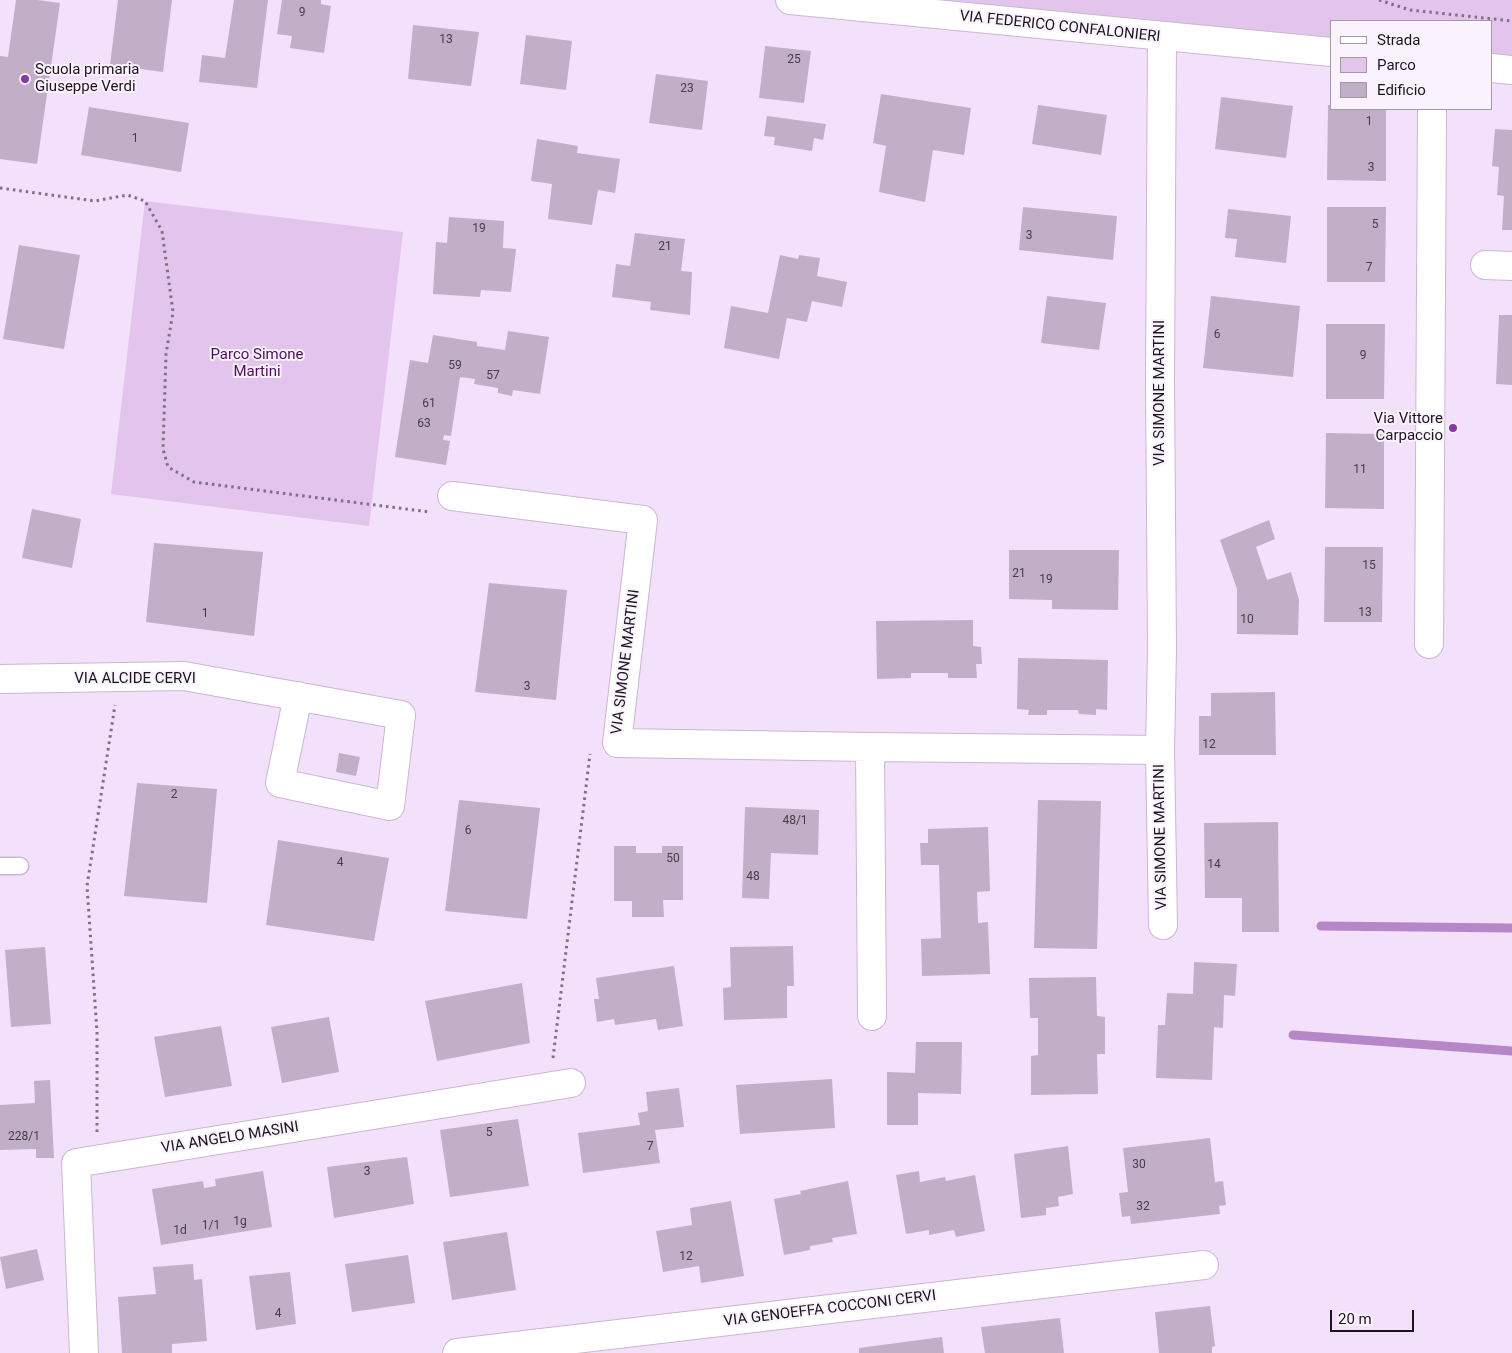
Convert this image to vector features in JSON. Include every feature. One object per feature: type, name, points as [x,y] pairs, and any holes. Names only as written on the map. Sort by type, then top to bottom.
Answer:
[{"type":"street","name":"VIA FEDERICO CONFALONIERI","points":[[790,0],[1330,52]]},
{"type":"street","name":"VIA SIMONE MARTINI","points":[[1162,37],[1160,380],[1162,650],[1160,750],[1163,925]]},
{"type":"street","points":[[1492,68],[1512,70]]},
{"type":"street","points":[[1429,644],[1432,110]]},
{"type":"street","points":[[1485,265],[1512,266]]},
{"type":"street","name":"VIA SIMONE MARTINI","points":[[443,505],[643,520],[617,742],[1160,750]]},
{"type":"street","name":"VIA ALCIDE CERVI","points":[[0,679],[184,676],[298,696],[401,715],[390,806],[280,783],[298,696]]},
{"type":"street","points":[[870,747],[872,1016]]},
{"type":"street","name":"VIA ANGELO MASINI","points":[[84,1353],[76,1163],[560,1084]]},
{"type":"street","name":"VIA GENOEFFA COCCONI CERVI","points":[[457,1353],[1204,1265]]},
{"type":"lane","points":[[0,866],[20,866]]},
{"type":"path","points":[[1379,0],[1410,10],[1512,21]]},
{"type":"path","points":[[0,188],[95,201],[127,195],[145,201],[162,231],[173,312],[166,354],[164,402],[163,449],[168,467],[194,482],[443,505]]},
{"type":"path","points":[[98,1160],[97,1032],[87,886],[112,729],[118,677]]},
{"type":"path","points":[[560,1084],[591,749]]},
{"type":"green space","points":[[790,0],[1512,0],[1512,70],[1492,68],[1492,20],[1330,20],[1330,52]]},
{"type":"green space","name":"Parco Simone Martini","points":[[145,201],[403,232],[369,526],[111,494]]},
{"type":"building","name":"Scuola primaria Giuseppe Verdi","points":[[16,0],[60,3],[37,164],[0,159],[0,56],[8,57]]},
{"type":"building","points":[[118,0],[172,0],[163,72],[110,65]]},
{"type":"building","points":[[234,0],[268,0],[257,88],[199,82],[202,55],[225,58]]},
{"type":"building","points":[[282,0],[321,0],[321,4],[331,6],[324,53],[290,48],[292,36],[277,34]]},
{"type":"building","points":[[413,25],[479,32],[471,86],[408,79]]},
{"type":"building","points":[[526,35],[572,41],[566,90],[520,84]]},
{"type":"building","points":[[765,46],[811,51],[804,103],[759,98]]},
{"type":"building","points":[[656,74],[708,81],[702,130],[649,123]]},
{"type":"building","points":[[881,94],[971,108],[964,155],[933,150],[925,202],[879,192],[886,146],[873,143]]},
{"type":"building","points":[[1221,97],[1293,106],[1286,158],[1215,149]]},
{"type":"building","points":[[1038,105],[1107,115],[1101,155],[1032,144]]},
{"type":"building","points":[[1328,105],[1330,105],[1330,110],[1386,110],[1386,181],[1327,180]]},
{"type":"building","name":"Scuola primaria Giuseppe Verdi","points":[[89,107],[189,123],[181,172],[81,155]]},
{"type":"building","points":[[767,116],[826,124],[823,140],[814,138],[812,151],[774,145],[775,137],[764,136]]},
{"type":"building","points":[[1495,129],[1512,130],[1512,230],[1502,230],[1504,196],[1497,195],[1499,167],[1492,166]]},
{"type":"building","points":[[537,139],[578,146],[577,153],[620,159],[615,193],[598,190],[592,225],[548,219],[552,184],[531,181]]},
{"type":"building","points":[[1023,207],[1117,216],[1113,260],[1019,250]]},
{"type":"building","points":[[1327,207],[1386,207],[1385,282],[1327,282]]},
{"type":"building","points":[[1228,209],[1291,216],[1286,263],[1235,257],[1237,239],[1225,238]]},
{"type":"building","points":[[449,217],[504,221],[503,248],[516,249],[511,292],[481,290],[480,297],[433,294],[436,242],[447,243]]},
{"type":"building","points":[[635,233],[685,239],[681,271],[692,272],[690,315],[650,310],[651,302],[612,297],[616,264],[630,266]]},
{"type":"building","points":[[19,245],[80,255],[64,349],[3,339]]},
{"type":"building","points":[[780,255],[798,259],[799,255],[820,258],[817,276],[847,282],[842,307],[812,301],[807,322],[787,318],[779,359],[724,348],[731,306],[768,313]]},
{"type":"building","points":[[1047,296],[1106,303],[1099,350],[1041,343]]},
{"type":"building","points":[[1211,296],[1300,306],[1293,377],[1203,368]]},
{"type":"building","points":[[1499,315],[1512,315],[1512,385],[1496,384]]},
{"type":"building","points":[[1326,324],[1385,324],[1384,399],[1326,399]]},
{"type":"building","points":[[508,331],[549,337],[540,394],[513,390],[512,396],[498,393],[498,388],[474,384],[475,379],[460,377],[451,436],[444,435],[443,440],[450,441],[446,465],[395,457],[410,360],[428,363],[433,335],[477,342],[477,346],[505,350]]},
{"type":"building","points":[[1326,433],[1384,434],[1384,509],[1325,508]]},
{"type":"building","points":[[32,509],[81,519],[72,568],[22,558]]},
{"type":"building","points":[[1269,520],[1275,539],[1256,547],[1267,580],[1291,572],[1299,600],[1298,635],[1237,634],[1237,589],[1220,540]]},
{"type":"building","points":[[154,543],[263,552],[254,636],[146,622]]},
{"type":"building","points":[[1325,547],[1383,547],[1382,622],[1324,622]]},
{"type":"building","points":[[1009,550],[1119,550],[1118,610],[1052,609],[1052,600],[1009,599]]},
{"type":"building","points":[[489,583],[567,590],[556,700],[475,692]]},
{"type":"building","points":[[973,620],[973,646],[981,647],[982,664],[976,664],[977,678],[948,678],[948,673],[911,673],[911,678],[877,679],[876,621]]},
{"type":"building","points":[[1018,658],[1108,660],[1107,710],[1096,709],[1096,715],[1079,714],[1078,710],[1047,710],[1047,715],[1028,715],[1029,710],[1017,709]]},
{"type":"building","points":[[1275,692],[1276,755],[1199,755],[1199,716],[1211,716],[1211,693]]},
{"type":"building","points":[[339,753],[360,757],[356,776],[336,772]]},
{"type":"building","points":[[137,783],[217,789],[207,903],[124,896]]},
{"type":"building","points":[[459,800],[540,808],[527,919],[445,911]]},
{"type":"building","points":[[1038,800],[1101,801],[1097,949],[1034,948]]},
{"type":"building","points":[[745,807],[819,810],[818,855],[771,853],[769,899],[742,898]]},
{"type":"building","points":[[1278,822],[1279,932],[1242,932],[1242,898],[1205,898],[1204,823]]},
{"type":"building","points":[[988,827],[990,891],[977,892],[978,923],[988,922],[990,974],[922,976],[921,939],[941,938],[939,865],[921,865],[920,843],[928,843],[928,829]]},
{"type":"building","points":[[278,840],[389,858],[374,941],[266,925]]},
{"type":"building","points":[[614,846],[636,846],[636,853],[662,853],[662,846],[683,846],[683,900],[663,900],[664,917],[632,917],[632,901],[614,901]]},
{"type":"building","points":[[793,946],[794,986],[787,986],[787,1018],[724,1020],[723,988],[731,987],[730,947]]},
{"type":"building","points":[[45,947],[51,1024],[11,1027],[5,950]]},
{"type":"building","points":[[1194,962],[1237,964],[1235,996],[1224,995],[1223,1028],[1214,1027],[1212,1080],[1156,1078],[1158,1025],[1165,1025],[1167,993],[1193,994]]},
{"type":"building","points":[[674,966],[683,1026],[658,1030],[656,1019],[615,1025],[614,1019],[597,1022],[594,999],[599,999],[596,978]]},
{"type":"building","points":[[1096,977],[1097,1016],[1105,1017],[1105,1054],[1097,1054],[1098,1094],[1031,1095],[1031,1056],[1038,1055],[1038,1018],[1030,1018],[1029,978]]},
{"type":"building","points":[[522,983],[530,1043],[437,1061],[425,1001]]},
{"type":"building","points":[[329,1017],[339,1072],[282,1083],[271,1027]]},
{"type":"building","points":[[221,1026],[232,1086],[165,1097],[154,1037]]},
{"type":"building","points":[[916,1042],[962,1042],[961,1094],[918,1093],[918,1125],[887,1125],[887,1072],[915,1073]]},
{"type":"building","points":[[832,1079],[835,1128],[740,1134],[736,1085]]},
{"type":"building","points":[[50,1080],[54,1158],[36,1158],[36,1149],[0,1150],[0,1105],[35,1103],[34,1081]]},
{"type":"building","points":[[679,1088],[684,1127],[655,1130],[660,1163],[583,1173],[578,1133],[640,1125],[638,1113],[648,1111],[646,1092]]},
{"type":"building","points":[[518,1119],[529,1186],[450,1197],[440,1130]]},
{"type":"building","points":[[1210,1138],[1215,1182],[1223,1181],[1226,1205],[1219,1206],[1220,1214],[1131,1224],[1130,1216],[1122,1217],[1119,1193],[1128,1192],[1123,1148]]},
{"type":"building","points":[[1068,1146],[1073,1194],[1058,1197],[1059,1206],[1046,1208],[1046,1215],[1021,1218],[1014,1154]]},
{"type":"building","points":[[407,1157],[414,1204],[334,1218],[327,1167]]},
{"type":"building","points":[[263,1171],[272,1227],[161,1245],[152,1189],[203,1181],[204,1188],[216,1186],[215,1179]]},
{"type":"building","points":[[919,1171],[920,1182],[945,1177],[946,1181],[975,1175],[985,1231],[956,1237],[954,1230],[929,1235],[929,1230],[906,1234],[896,1175]]},
{"type":"building","points":[[848,1181],[857,1234],[832,1238],[833,1242],[810,1246],[810,1250],[784,1255],[774,1199],[801,1194],[800,1191]]},
{"type":"building","points":[[731,1201],[744,1276],[701,1283],[699,1266],[663,1272],[656,1231],[692,1225],[690,1208]]},
{"type":"building","points":[[507,1232],[516,1290],[452,1300],[443,1242]]},
{"type":"building","points":[[37,1249],[44,1280],[6,1289],[0,1257]]},
{"type":"building","points":[[408,1255],[415,1303],[352,1312],[345,1264]]},
{"type":"building","points":[[193,1264],[194,1280],[202,1279],[207,1341],[172,1344],[172,1353],[122,1353],[118,1297],[156,1294],[153,1267]]},
{"type":"building","points":[[290,1272],[296,1324],[256,1330],[249,1276]]},
{"type":"building","points":[[1210,1306],[1215,1346],[1212,1347],[1212,1353],[1159,1353],[1155,1312]]},
{"type":"building","points":[[1060,1318],[1064,1353],[985,1353],[981,1327]]},
{"type":"building","points":[[942,1337],[944,1353],[859,1353],[859,1348]]},
{"type":"waterway","points":[[1321,926],[1512,928]]},
{"type":"waterway","points":[[1293,1035],[1512,1051]]},
{"type":"place","name":"Scuola primaria Giuseppe Verdi","points":[[25,79]]},
{"type":"place","name":"Via Vittore Carpaccio","points":[[1453,428]]}]
